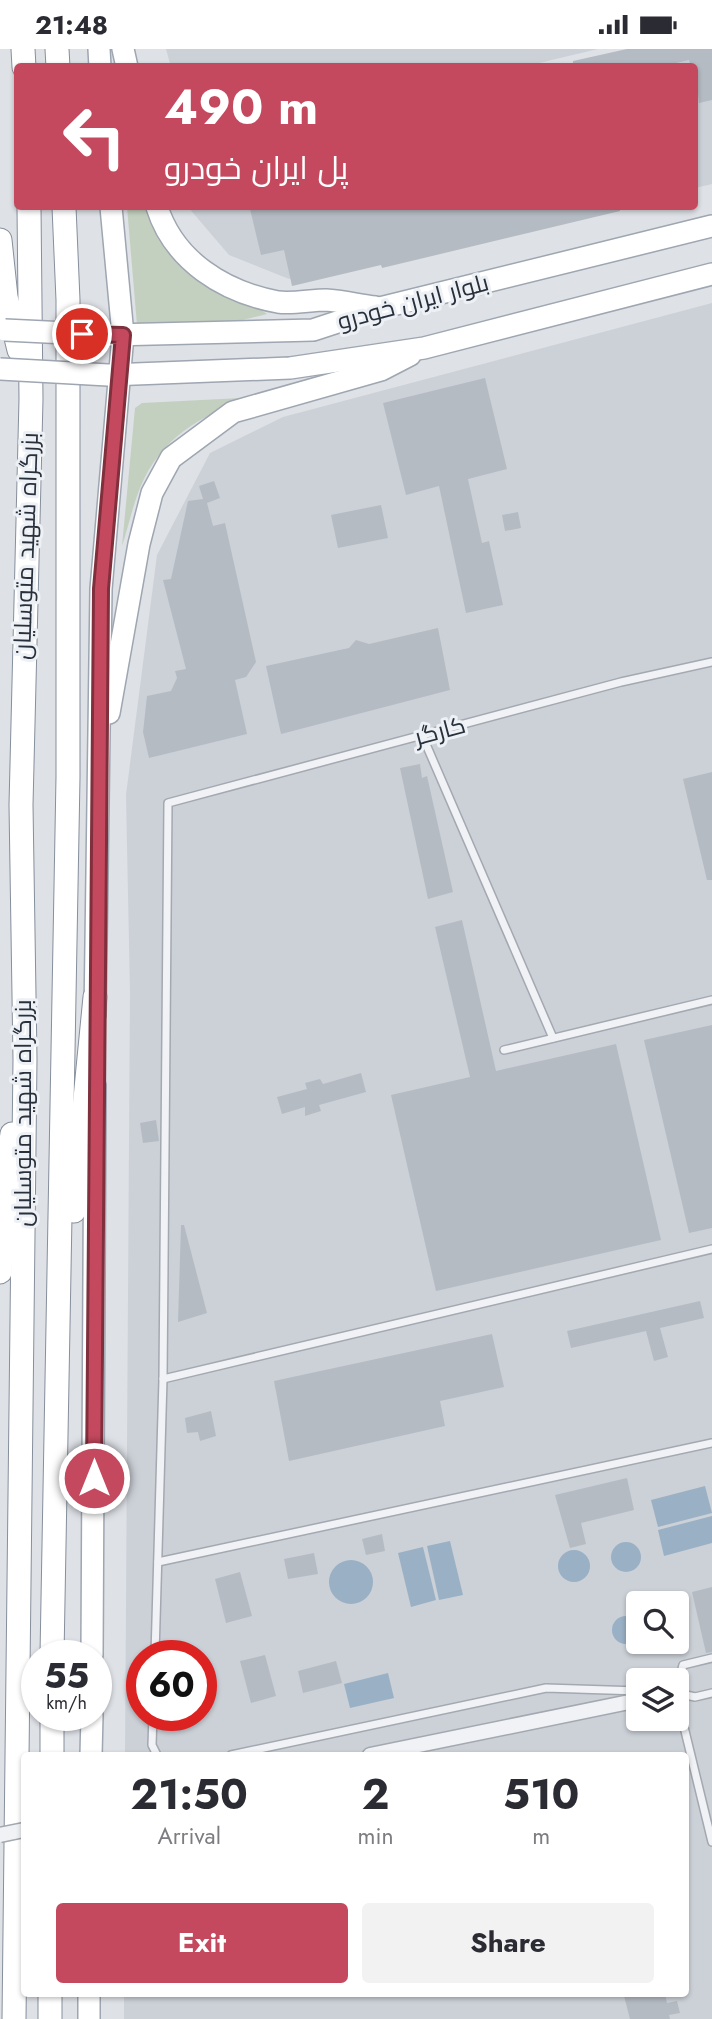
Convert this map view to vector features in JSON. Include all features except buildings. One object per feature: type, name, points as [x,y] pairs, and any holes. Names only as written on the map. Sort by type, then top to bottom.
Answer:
[{"type":"highway","name":"بزرگراه شهید متوسلیان","points":[[14,2019],[25,1059],[21,805],[30,399],[29,210]]},
{"type":"highway","name":"بزرگراه شهید متوسلیان","points":[[52,1640],[68,777],[68,300],[64,210]]},
{"type":"highway","points":[[0,240],[6,297],[30,399]]},
{"type":"highway","points":[[57,1371],[95,997]]},
{"type":"highway","points":[[0,1272],[6,1170],[25,1059]]},
{"type":"highway","points":[[51,1752],[52,1731]]},
{"type":"highway","points":[[50,1997],[50,2019]]},
{"type":"main road","points":[[92,1640],[97,773],[101,589],[115,375],[111,210]]},
{"type":"main road","points":[[159,210],[181,250],[200,269],[243,293],[281,302],[328,300],[380,308]]},
{"type":"main road","name":"بلوار ایران خودرو","points":[[2,329],[115,335],[313,330],[380,308],[712,226]]},
{"type":"main road","name":"بلوار ایران خودرو","points":[[0,369],[115,375],[290,368],[424,348],[712,274]]},
{"type":"main road","points":[[97,773],[139,544],[152,493],[171,458],[233,412],[381,370],[424,348]]},
{"type":"main road","points":[[91,1752],[92,1731]]},
{"type":"main road","points":[[89,1997],[89,2019]]},
{"type":"street","points":[[385,1752],[626,1703]]},
{"type":"street","points":[[0,1835],[21,1831]]},
{"type":"lane","name":"کارگر","points":[[163,1379],[168,803],[621,682],[712,662]]},
{"type":"lane","points":[[422,735],[553,1038]]},
{"type":"lane","points":[[504,1050],[712,1000]]},
{"type":"lane","points":[[155,1640],[163,1379],[712,1249]]},
{"type":"lane","points":[[158,1562],[712,1443]]},
{"type":"lane","points":[[682,1668],[683,1665],[712,1658]]},
{"type":"lane","points":[[245,1752],[546,1688],[626,1691]]},
{"type":"lane","points":[[689,1696],[712,1693]]},
{"type":"lane","points":[[152,1731],[152,1745],[156,1752]]},
{"type":"lane","points":[[686,1731],[712,1842]]},
{"type":"shaded area","points":[[166,49],[598,49],[539,63],[170,63]]},
{"type":"shaded area","points":[[646,49],[712,49],[712,184],[698,187],[698,63],[588,63]]},
{"type":"shaded area","points":[[191,210],[600,210],[289,279],[229,255]]},
{"type":"shaded area","points":[[712,303],[712,2019],[124,2019],[124,1997],[689,1997],[689,1752],[125,1752],[130,992],[126,795],[157,555],[210,453],[283,417]]},
{"type":"green space","points":[[127,210],[146,210],[163,242],[267,314],[234,322],[137,325]]},
{"type":"green space","points":[[259,397],[208,416],[192,425],[165,448],[140,487],[122,546],[135,408],[142,403]]},
{"type":"water","points":[[705,1486],[712,1513],[658,1527],[651,1500]]},
{"type":"water","points":[[712,1516],[712,1543],[664,1556],[658,1530]]},
{"type":"water","points":[[450,1541],[463,1595],[439,1600],[427,1546]]},
{"type":"water","points":[[626,1542],[632,1543],[640,1551],[640,1563],[632,1571],[626,1572],[620,1571],[612,1563],[611,1557],[612,1551],[620,1543]]},
{"type":"water","points":[[423,1547],[436,1600],[411,1607],[398,1553]]},
{"type":"water","points":[[574,1550],[585,1555],[590,1566],[585,1577],[574,1582],[563,1577],[558,1566],[563,1555]]},
{"type":"water","points":[[351,1560],[367,1566],[373,1582],[367,1598],[351,1604],[335,1598],[329,1582],[335,1566]]},
{"type":"water","points":[[626,1616],[626,1644],[616,1640],[612,1630],[616,1620]]},
{"type":"water","points":[[388,1673],[394,1698],[350,1708],[344,1684]]},
{"type":"route","points":[[82,334],[123,335],[122,375],[101,589],[95,997],[94,1478]]}]
